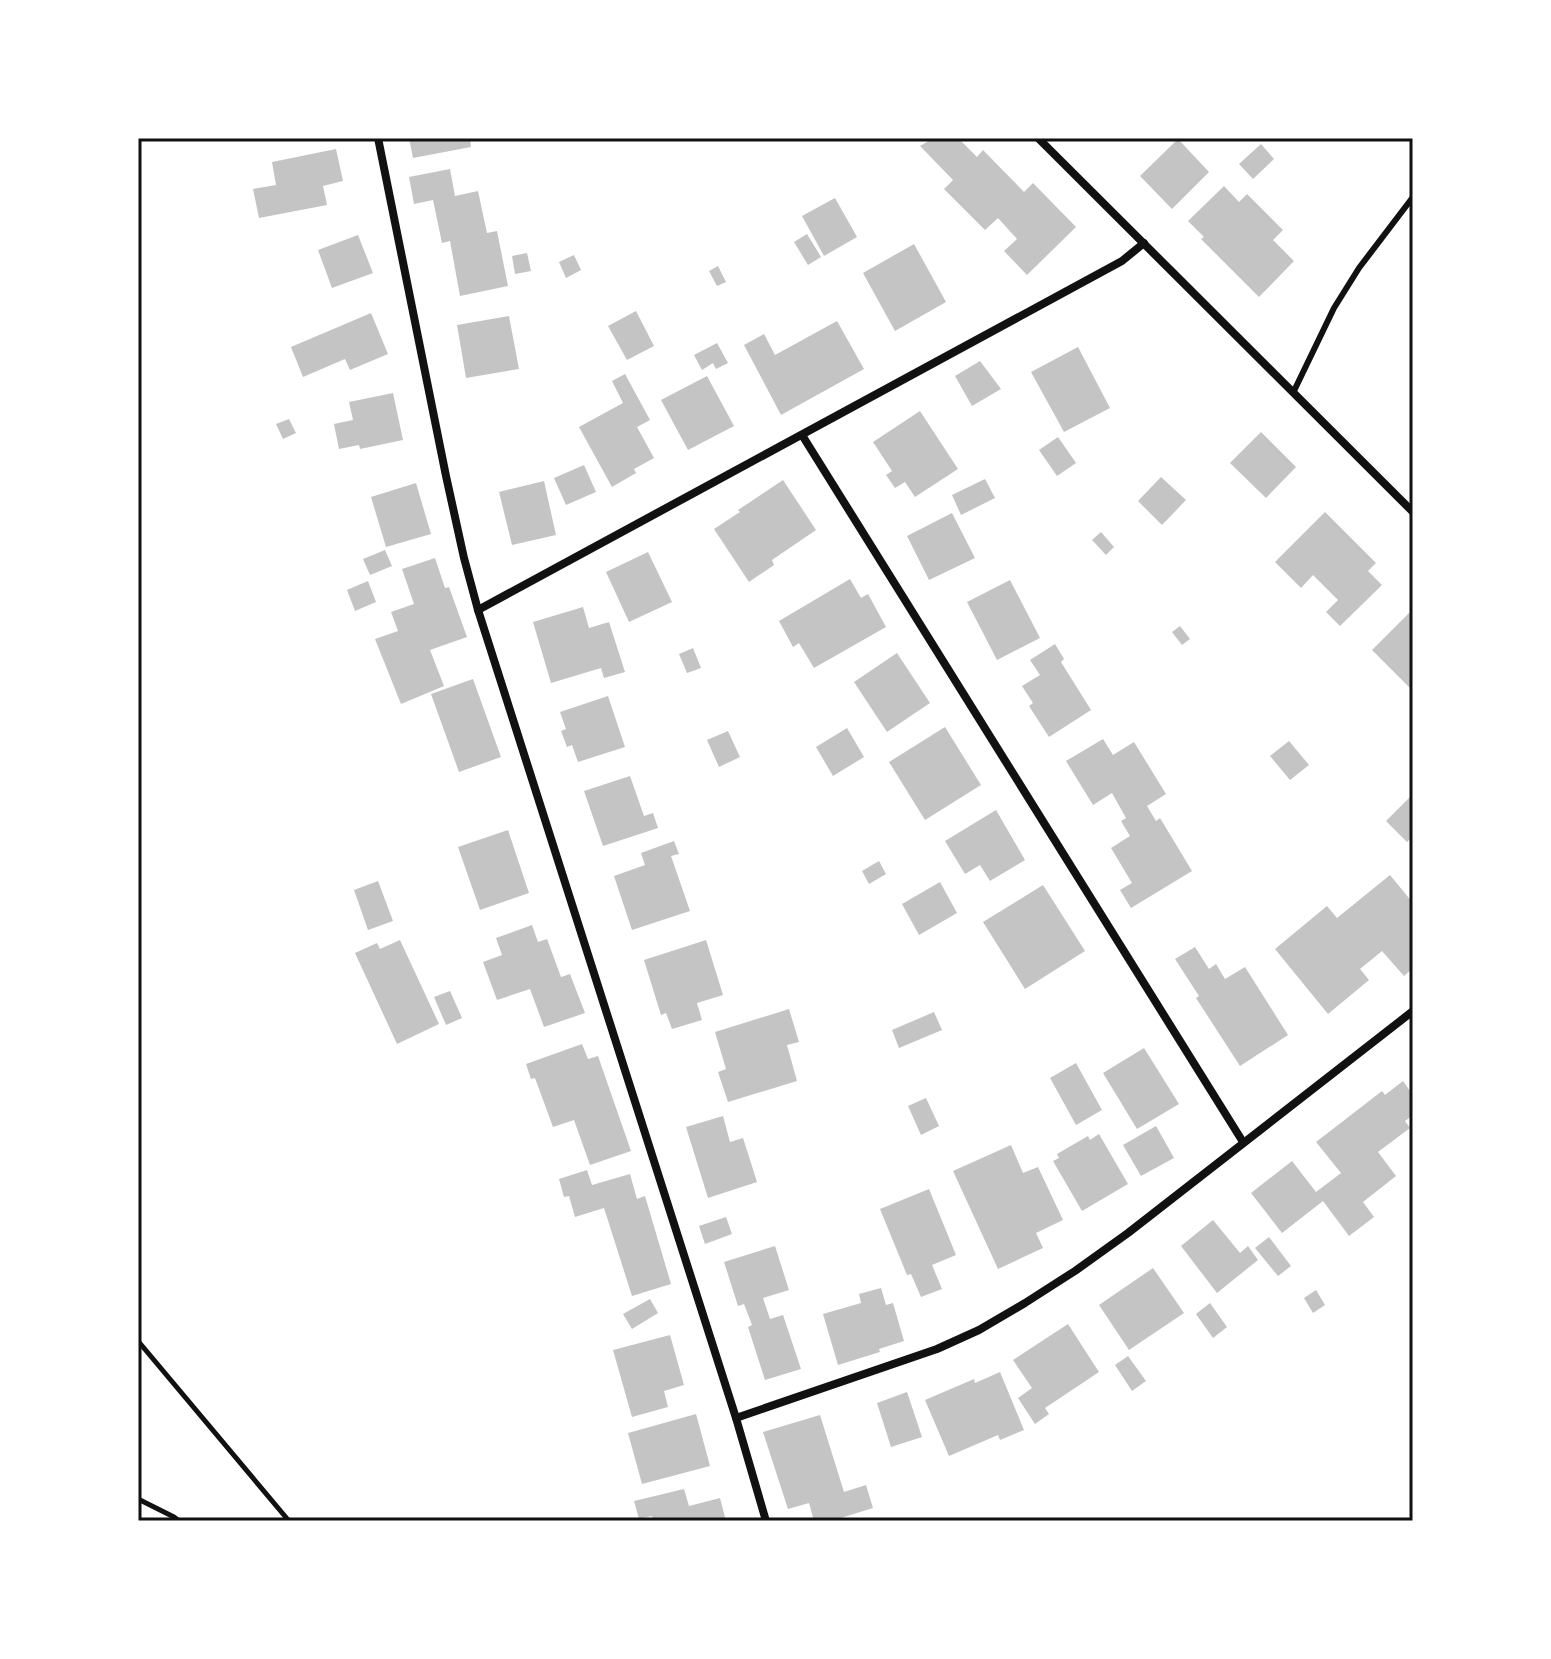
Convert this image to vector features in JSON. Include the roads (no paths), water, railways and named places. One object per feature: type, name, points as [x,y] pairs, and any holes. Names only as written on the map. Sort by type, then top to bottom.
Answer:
[{"type":"street","points":[[378,138],[446,476],[478,610],[736,1418],[766,1521]]},
{"type":"street","points":[[1038,138],[1413,512]]},
{"type":"street","points":[[478,610],[1122,261],[1144,243]]},
{"type":"street","points":[[802,435],[1243,1142]]},
{"type":"street","points":[[736,1418],[937,1349],[979,1330],[1075,1271],[1128,1233],[1413,1011]]},
{"type":"lane","points":[[1293,393],[1334,308],[1359,268],[1413,197]]}]
